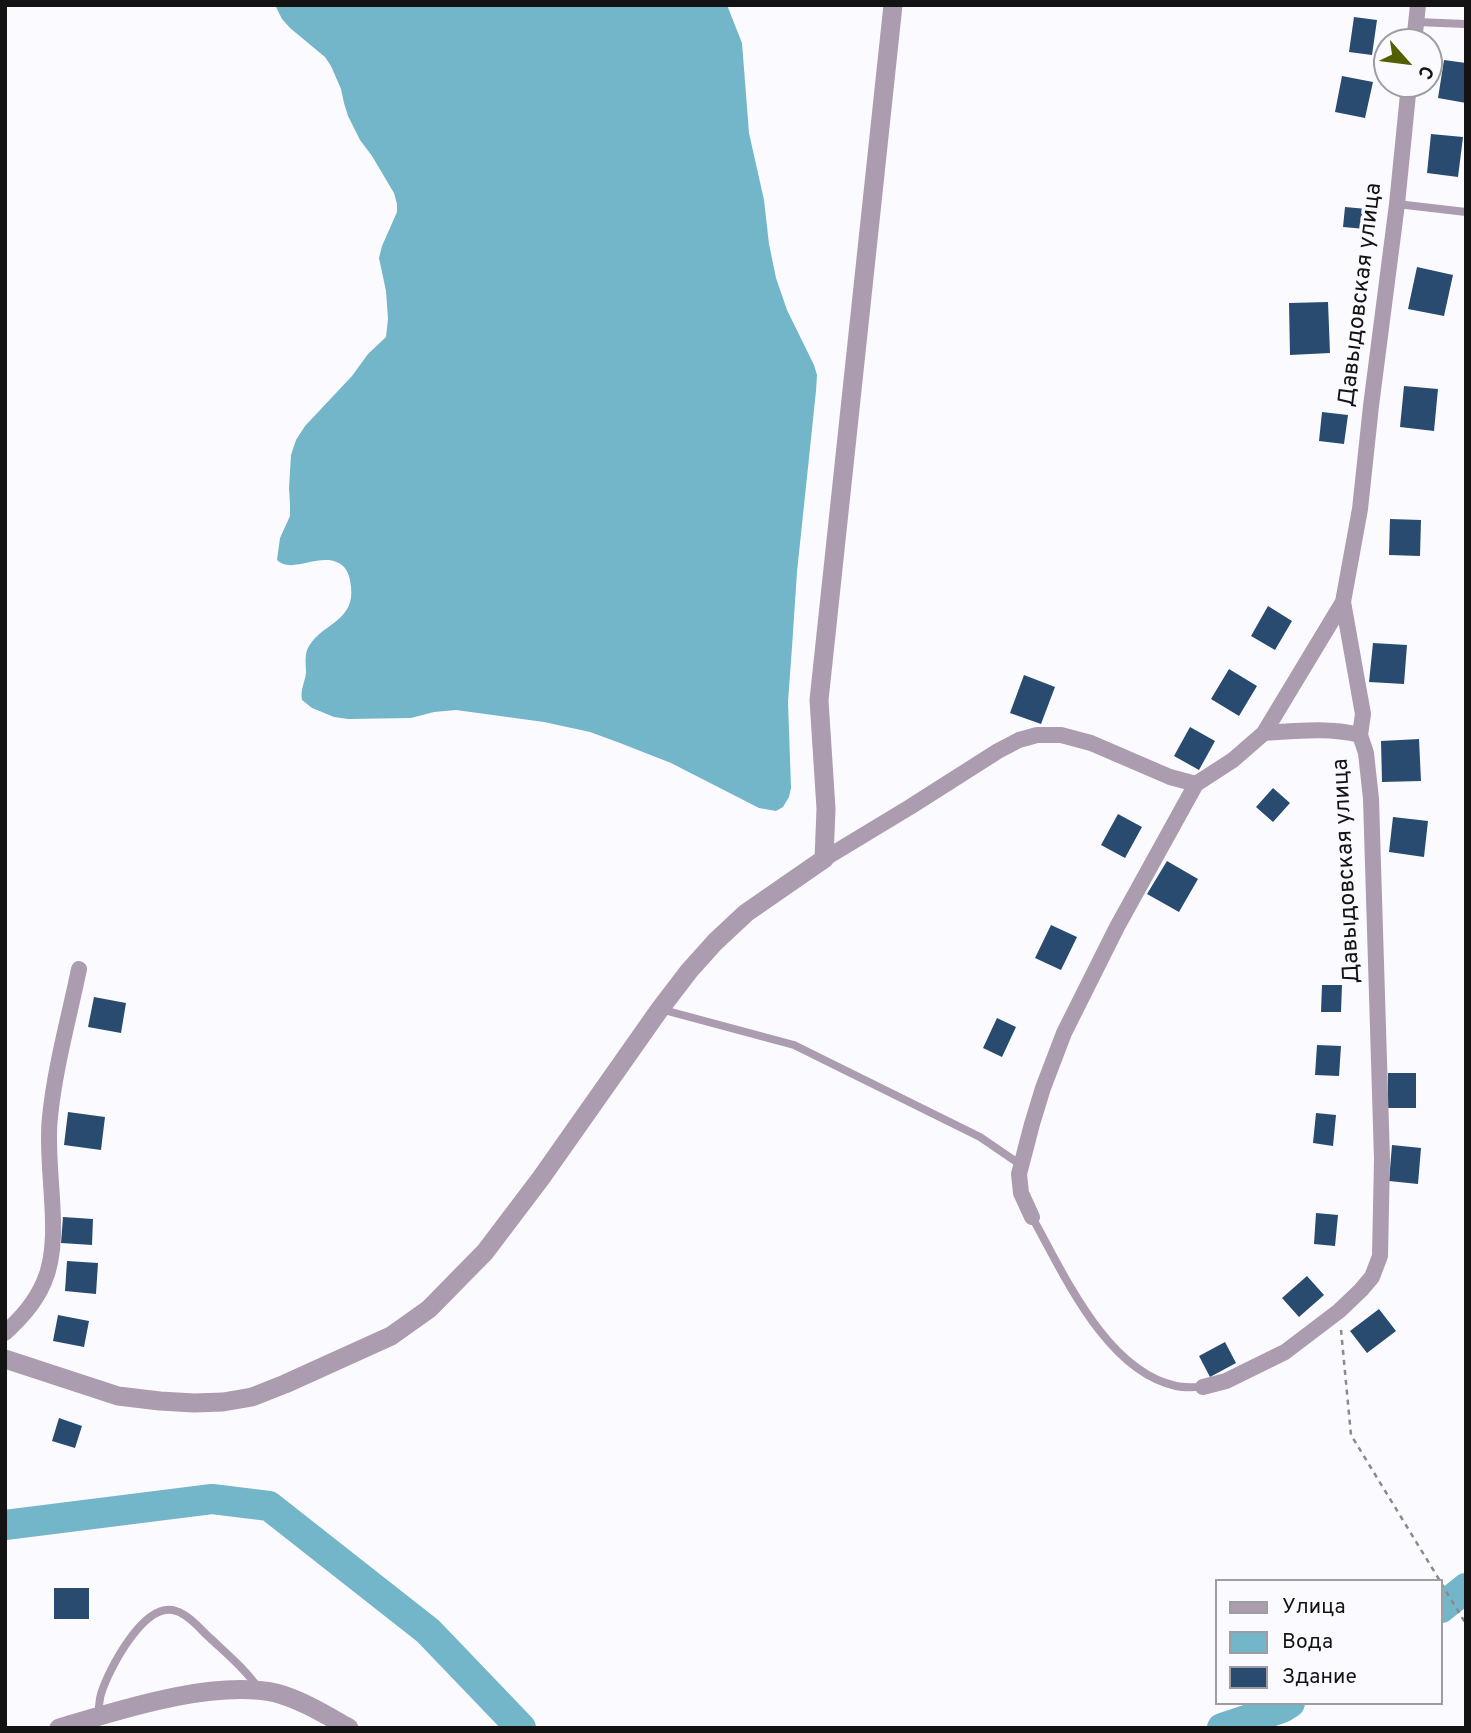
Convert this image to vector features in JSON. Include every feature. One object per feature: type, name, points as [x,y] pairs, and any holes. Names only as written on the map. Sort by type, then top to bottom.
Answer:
[{"type":"street","points":[[824,859],[825,809],[819,700],[893,5]]},
{"type":"street","points":[[1415,28],[1418,5]]},
{"type":"street","name":"Давыдовская улица","points":[[1264,733],[1343,601],[1360,509],[1408,98]]},
{"type":"street","points":[[1343,601],[1363,714],[1360,735]]},
{"type":"street","name":"Давыдовская улица","points":[[1203,1387],[1226,1381],[1284,1352],[1339,1311],[1361,1290],[1371,1277],[1380,1256],[1380,1105],[1371,799],[1366,753],[1360,735],[1346,731],[1323,729],[1264,733]]},
{"type":"street","points":[[1031,1217],[1021,1193],[1019,1174],[1043,1088],[1064,1033],[1117,927],[1196,783],[1233,760],[1264,733]]},
{"type":"street","points":[[5,1359],[118,1396],[171,1402],[223,1402],[252,1397],[391,1336],[429,1309],[485,1252],[541,1178],[660,1009],[715,942],[746,913],[824,859],[999,751],[1019,740],[1037,735],[1061,735],[1091,743],[1170,777],[1196,783]]},
{"type":"street","points":[[5,1333],[35,1299],[45,1281],[50,1263],[50,1116],[79,969]]},
{"type":"street","points":[[59,1728],[130,1707],[196,1693],[261,1691],[290,1698],[349,1728]]},
{"type":"lane","points":[[1416,22],[1466,24]]},
{"type":"lane","points":[[1397,204],[1466,212]]},
{"type":"lane","points":[[660,1009],[794,1045],[980,1137],[1021,1165]]},
{"type":"lane","points":[[1031,1217],[1076,1295],[1100,1332],[1121,1356],[1136,1369],[1157,1380],[1177,1387],[1203,1387]]},
{"type":"lane","points":[[98,1716],[100,1697],[107,1679],[131,1637],[145,1622],[168,1609],[187,1617],[245,1671],[261,1691]]},
{"type":"path","points":[[1339,1311],[1351,1435],[1439,1579]]},
{"type":"path","points":[[1443,1585],[1466,1624]]},
{"type":"water","points":[[275,5],[727,5],[742,43],[749,133],[764,200],[776,278],[787,310],[817,375],[797,572],[788,702],[791,788],[783,807],[776,811],[759,808],[671,763],[590,732],[544,722],[456,710],[411,718],[348,719],[334,717],[312,708],[302,700],[307,649],[315,638],[343,615],[351,598],[351,587],[344,567],[336,562],[327,560],[291,565],[277,560],[280,538],[290,516],[291,455],[305,426],[386,337],[386,291],[379,258],[397,212],[397,204],[394,193],[348,116],[331,66],[325,57],[290,28]]},
{"type":"building","points":[[1354,17],[1377,20],[1376,28],[1373,28],[1372,55],[1349,52]]},
{"type":"building","points":[[1444,60],[1466,63],[1466,103],[1438,98],[1443,98]]},
{"type":"building","points":[[1342,76],[1373,82],[1365,118],[1335,112]]},
{"type":"building","points":[[1431,134],[1463,137],[1458,177],[1427,173]]},
{"type":"building","points":[[1345,207],[1367,209],[1365,229],[1343,227]]},
{"type":"building","points":[[1417,267],[1453,275],[1444,316],[1408,309]]},
{"type":"building","points":[[1328,302],[1330,353],[1290,355],[1289,303]]},
{"type":"building","points":[[1404,386],[1438,389],[1434,431],[1400,427]]},
{"type":"building","points":[[1322,412],[1348,415],[1344,444],[1319,441]]},
{"type":"building","points":[[1390,519],[1421,520],[1420,556],[1389,555]]},
{"type":"building","points":[[1268,606],[1292,621],[1275,650],[1251,636]]},
{"type":"building","points":[[1373,643],[1407,645],[1404,684],[1369,682]]},
{"type":"building","points":[[1229,669],[1257,686],[1239,716],[1211,699]]},
{"type":"building","points":[[1024,675],[1055,687],[1041,724],[1010,713]]},
{"type":"building","points":[[1190,727],[1215,741],[1199,770],[1174,756]]},
{"type":"building","points":[[1419,739],[1421,781],[1382,782],[1381,741]]},
{"type":"building","points":[[1273,788],[1290,803],[1273,822],[1256,807]]},
{"type":"building","points":[[1118,814],[1142,827],[1125,858],[1101,845]]},
{"type":"building","points":[[1393,817],[1428,821],[1424,857],[1389,852]]},
{"type":"building","points":[[1167,861],[1198,879],[1179,912],[1147,894]]},
{"type":"building","points":[[1051,925],[1077,937],[1061,970],[1035,958]]},
{"type":"building","points":[[1322,985],[1342,985],[1341,1012],[1321,1012]]},
{"type":"building","points":[[94,997],[126,1003],[121,1033],[88,1027]]},
{"type":"building","points":[[997,1018],[1016,1027],[1002,1057],[983,1048]]},
{"type":"building","points":[[1317,1045],[1341,1046],[1339,1076],[1315,1075]]},
{"type":"building","points":[[1388,1073],[1416,1073],[1416,1108],[1388,1108]]},
{"type":"building","points":[[68,1112],[105,1117],[101,1150],[64,1145]]},
{"type":"building","points":[[1316,1113],[1336,1115],[1333,1146],[1313,1143]]},
{"type":"building","points":[[1392,1145],[1421,1148],[1418,1184],[1389,1181]]},
{"type":"building","points":[[1316,1213],[1338,1215],[1335,1246],[1314,1244]]},
{"type":"building","points":[[63,1217],[93,1219],[92,1245],[61,1243]]},
{"type":"building","points":[[67,1261],[98,1263],[96,1294],[65,1291]]},
{"type":"building","points":[[1307,1276],[1324,1295],[1299,1317],[1282,1298]]},
{"type":"building","points":[[1379,1309],[1396,1331],[1367,1353],[1350,1331]]},
{"type":"building","points":[[58,1315],[89,1321],[84,1347],[53,1341]]},
{"type":"building","points":[[1225,1342],[1236,1363],[1210,1377],[1199,1356]]},
{"type":"building","points":[[59,1418],[82,1426],[75,1448],[52,1441]]},
{"type":"building","points":[[54,1588],[89,1588],[89,1619],[54,1619]]},
{"type":"waterway","points":[[5,1525],[212,1499],[269,1506],[428,1631],[521,1728]]},
{"type":"waterway","points":[[1443,1606],[1466,1588]]},
{"type":"waterway","points":[[1222,1728],[1287,1705]]}]
